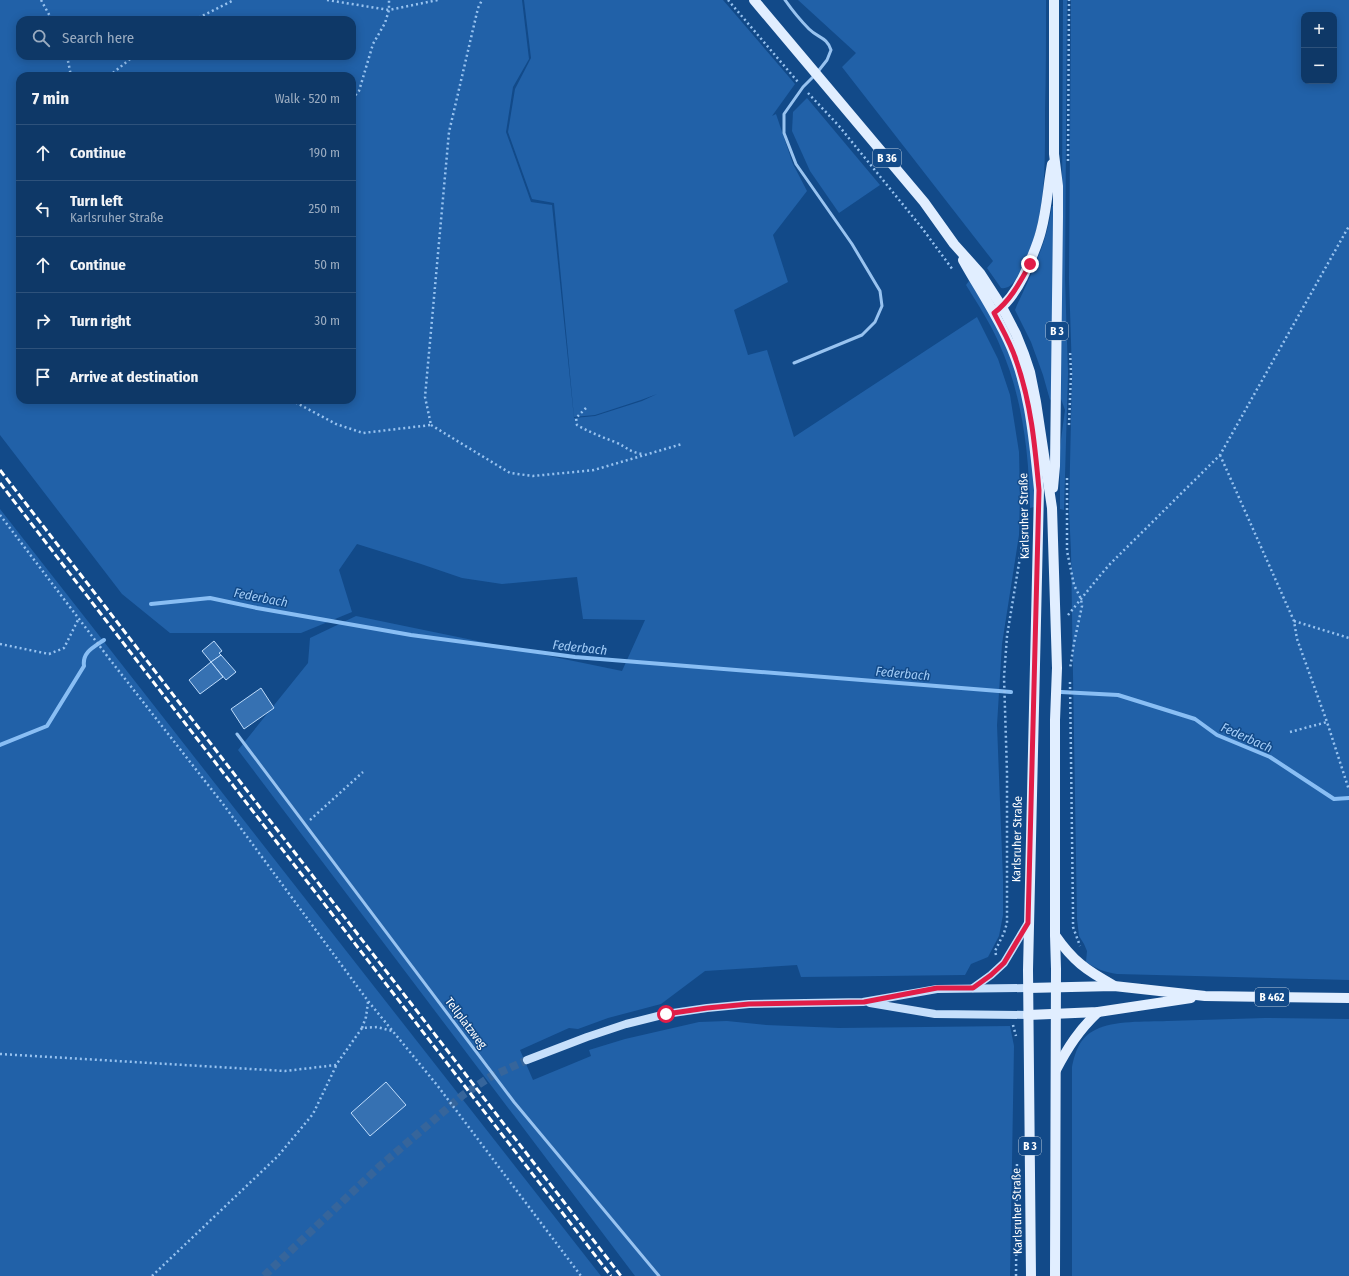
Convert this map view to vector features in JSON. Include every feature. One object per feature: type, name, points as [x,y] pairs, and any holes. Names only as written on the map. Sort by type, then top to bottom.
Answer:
[{"type":"main road","name":"B 36","points":[[754,0],[924,202],[954,244],[980,273],[998,310],[1016,334],[1030,372],[1042,434],[1052,508]]},
{"type":"main road","name":"B 3","points":[[1054,0],[1054,154],[1058,186],[1055,466],[1052,508],[1057,668],[1055,720],[1055,1276]]},
{"type":"main road","name":"B 3","points":[[998,310],[1018,286],[1035,250],[1045,213],[1054,154]]},
{"type":"main road","name":"Karlsruher Straße","points":[[998,310],[1016,360],[1028,403],[1034,436],[1039,502],[1028,923],[1031,1276]]},
{"type":"main road","points":[[973,988],[1004,963],[1028,923]]},
{"type":"main road","points":[[1055,935],[1076,961],[1114,986]]},
{"type":"main road","name":"B 462","points":[[1028,988],[1114,986],[1205,996],[1349,998]]},
{"type":"main road","points":[[527,1060],[626,1024],[666,1014],[707,1008],[749,1004],[864,1002],[937,988],[1028,988]]},
{"type":"main road","name":"B 462","points":[[1028,1015],[1098,1012],[1205,996]]},
{"type":"main road","points":[[864,1002],[935,1014],[1028,1015]]},
{"type":"main road","points":[[1055,1073],[1066,1050],[1077,1034],[1098,1012]]},
{"type":"lane","points":[[786,0],[811,31],[824,38],[832,50],[816,74],[803,87],[784,114],[784,133],[796,164],[852,244],[880,291],[882,306],[876,322],[862,335],[794,363]]},
{"type":"lane","name":"Tellplatzweg","points":[[236,734],[514,1102],[659,1276]]},
{"type":"path","points":[[41,0],[50,16]]},
{"type":"path","points":[[202,16],[234,0]]},
{"type":"path","points":[[327,0],[389,10],[438,0]]},
{"type":"path","points":[[356,93],[372,44],[385,23],[389,10],[389,0]]},
{"type":"path","points":[[431,425],[425,397],[449,132],[478,8],[482,0]]},
{"type":"path","points":[[728,0],[803,87],[839,126],[922,228],[956,274]]},
{"type":"path","points":[[68,60],[70,72]]},
{"type":"path","points":[[114,72],[129,60]]},
{"type":"path","points":[[1056,628],[1081,599],[1092,583],[1110,564],[1220,455],[1349,226]]},
{"type":"path","points":[[298,404],[336,424],[363,433],[431,425],[510,473],[533,476],[594,470],[682,444]]},
{"type":"path","points":[[586,408],[576,418],[577,425],[597,436],[616,443],[633,453],[645,455]]},
{"type":"path","points":[[1220,455],[1294,621],[1297,639],[1349,789]]},
{"type":"path","points":[[0,515],[102,650],[223,804],[368,1001],[437,1085],[581,1276]]},
{"type":"path","points":[[1004,963],[996,957],[995,951],[1004,933],[1006,923],[1007,780],[1004,719],[1004,676],[1007,636],[1026,523]]},
{"type":"path","points":[[1070,671],[1082,606],[1081,599]]},
{"type":"path","points":[[0,644],[50,654],[64,648],[79,618]]},
{"type":"path","points":[[1294,621],[1349,638]]},
{"type":"path","points":[[1070,678],[1070,720]]},
{"type":"path","points":[[1290,732],[1327,722]]},
{"type":"path","points":[[305,824],[363,772]]},
{"type":"path","points":[[152,1276],[278,1156],[313,1114],[336,1065],[362,1028],[366,1017],[368,1001]]},
{"type":"path","points":[[362,1028],[377,1027],[393,1031]]},
{"type":"path","points":[[0,1054],[285,1071],[336,1065]]},
{"type":"shaded area","points":[[0,0],[522,0],[529,59],[513,87],[506,132],[531,202],[552,205],[574,418],[595,416],[642,401],[657,394],[595,415],[574,417],[554,203],[532,199],[508,132],[515,89],[531,58],[524,0],[723,0],[795,84],[772,116],[776,114],[793,164],[807,191],[773,235],[788,282],[734,310],[748,355],[767,350],[794,437],[977,317],[998,359],[1010,395],[1019,452],[1020,497],[1019,535],[1002,644],[997,725],[1003,879],[1003,915],[999,936],[988,957],[971,964],[965,975],[801,977],[797,965],[705,971],[661,1004],[608,1018],[578,1029],[569,1028],[520,1050],[533,1080],[591,1056],[589,1050],[625,1039],[699,1022],[727,1021],[766,1025],[839,1028],[1010,1026],[1014,1046],[1010,1276],[635,1276],[238,750],[308,663],[310,638],[356,616],[622,671],[645,620],[583,619],[577,577],[502,584],[462,578],[357,544],[339,570],[352,612],[301,633],[170,633],[122,594],[0,435]]},
{"type":"shaded area","points":[[798,0],[1046,0],[1045,153],[1043,194],[1040,214],[1029,253],[1015,281],[1010,286],[1001,288],[987,268],[993,261],[842,67],[856,53]]},
{"type":"shaded area","points":[[1063,0],[1067,0],[1065,279],[1068,373],[1064,510],[1060,509],[1060,447],[1065,410],[1061,399]]},
{"type":"shaded area","points":[[1071,0],[1349,0],[1349,980],[1117,974],[1093,967],[1086,962],[1087,951],[1079,936],[1077,919],[1069,510],[1072,373],[1069,279]]},
{"type":"shaded area","points":[[807,98],[880,185],[839,213],[810,171],[792,131],[793,112]]},
{"type":"shaded area","points":[[1052,206],[1052,399],[1050,400],[1031,342],[1015,310],[1043,245]]},
{"type":"shaded area","points":[[969,281],[1000,333],[1015,369],[1025,407],[1031,448],[1034,507],[1030,508],[1026,444],[1023,423],[1013,381],[994,334],[983,312],[966,285]]},
{"type":"shaded area","points":[[0,509],[601,1276],[0,1276]]},
{"type":"shaded area","points":[[1265,1018],[1349,1019],[1349,1276],[1072,1276],[1072,1067],[1082,1041],[1095,1030],[1120,1023]]},
{"type":"building","points":[[214,641],[222,651],[219,653],[221,655],[211,662],[202,651]]},
{"type":"building","points":[[221,655],[236,672],[226,680],[211,662]]},
{"type":"building","points":[[211,662],[223,677],[200,694],[189,680]]},
{"type":"building","points":[[261,688],[274,708],[244,729],[231,709]]},
{"type":"building","points":[[386,1082],[406,1105],[370,1136],[351,1113]]},
{"type":"waterway","name":"Federbach","points":[[151,604],[210,598],[257,608],[411,635],[575,657],[1011,692]]},
{"type":"waterway","name":"Federbach","points":[[0,745],[47,726],[84,666],[87,653],[104,640]]},
{"type":"waterway","name":"Federbach","points":[[1061,692],[1118,695],[1195,719],[1217,735],[1270,757],[1334,799],[1349,798]]},
{"type":"tunnel","points":[[264,1276],[380,1166],[463,1095],[490,1077],[527,1060]]},
{"type":"railway","points":[[0,470],[621,1276]]},
{"type":"railway","points":[[0,483],[611,1276]]},
{"type":"route","points":[[666,1014],[749,1004],[864,1002],[937,988],[973,988],[1004,963],[1015,947],[1028,923],[1039,490],[1034,436],[1028,403],[1009,341],[994,313],[1007,302],[1030,264]]}]
